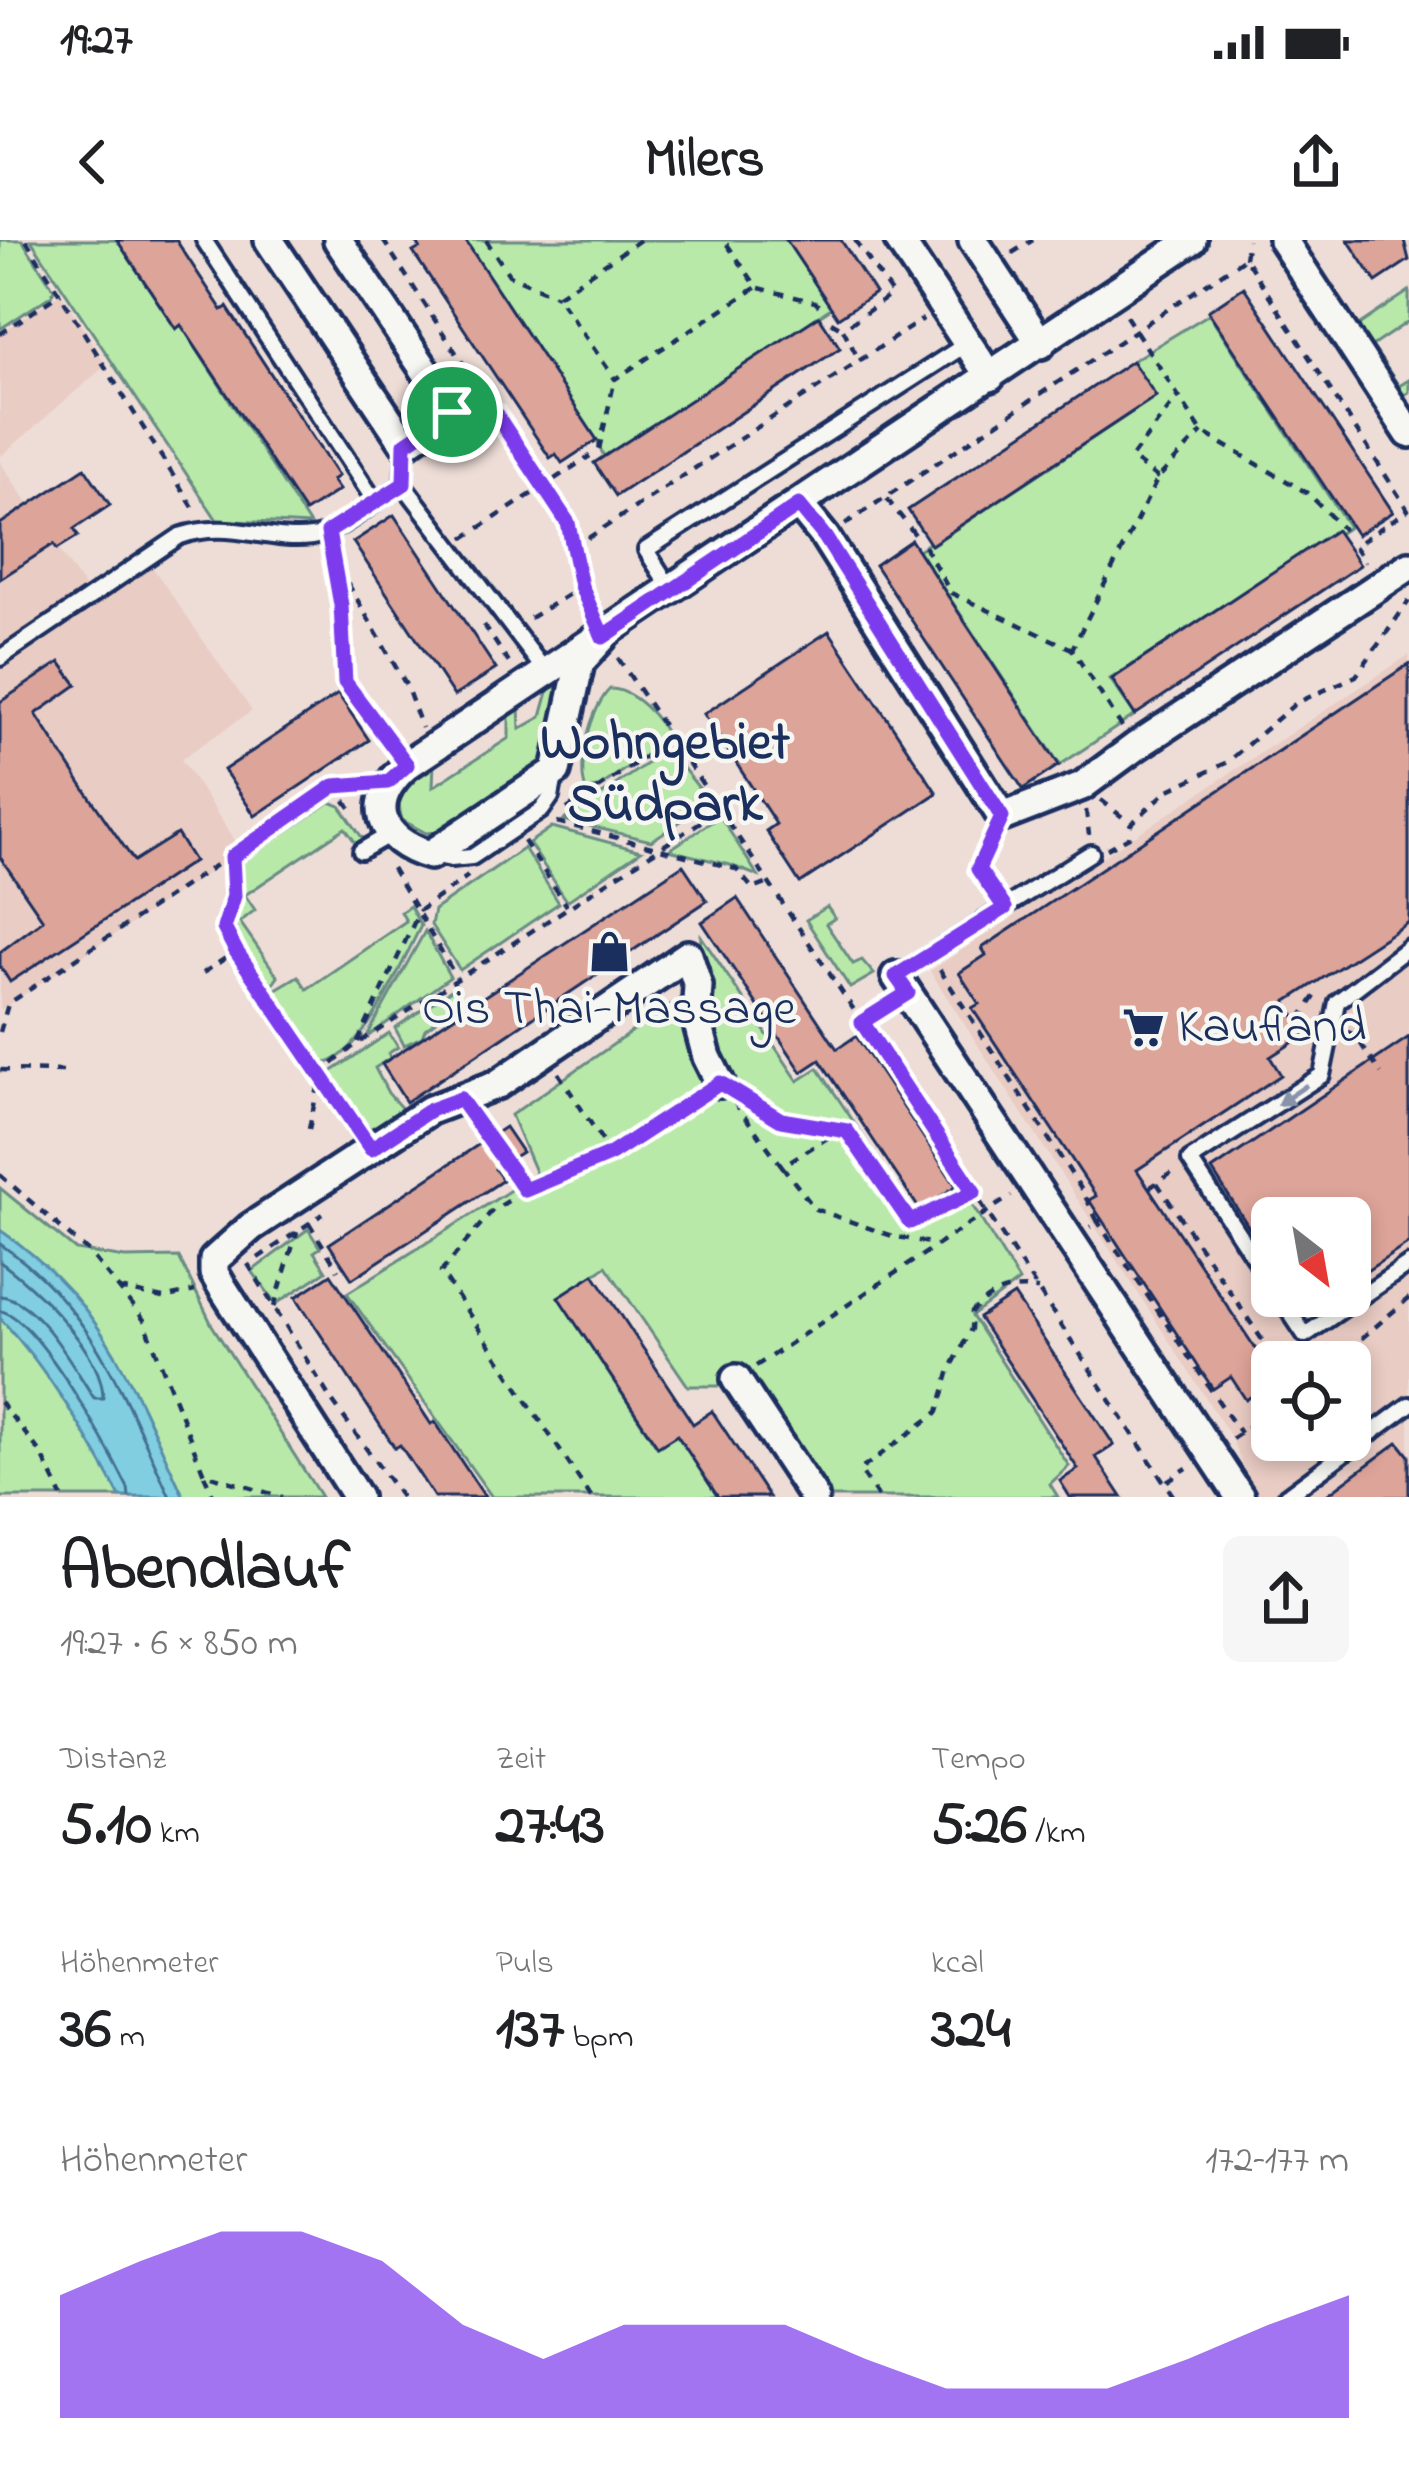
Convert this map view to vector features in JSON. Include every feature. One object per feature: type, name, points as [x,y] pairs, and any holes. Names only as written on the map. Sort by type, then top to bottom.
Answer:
[{"type":"street","points":[[269,240],[405,444],[452,412],[338,240]]},
{"type":"street","points":[[899,240],[990,376]]},
{"type":"street","points":[[973,240],[1041,344]]},
{"type":"street","points":[[603,637],[580,662],[556,771],[430,855],[376,842],[382,817],[380,799],[408,766],[1192,240]]},
{"type":"street","points":[[1283,240],[1409,433]]},
{"type":"street","points":[[799,505],[825,537],[1002,817],[1082,786],[1409,566]]},
{"type":"street","points":[[357,1497],[204,1283],[214,1260],[250,1227],[430,1110],[498,1084],[688,955],[698,986],[696,1016],[706,1058],[720,1083]]},
{"type":"street","points":[[902,984],[1240,1497]]},
{"type":"street","points":[[736,1379],[814,1497]]},
{"type":"lane","points":[[204,240],[374,500]]},
{"type":"lane","points":[[671,591],[646,550],[968,343]]},
{"type":"lane","points":[[405,444],[404,484],[545,671]]},
{"type":"lane","points":[[0,658],[180,536],[206,527],[311,538],[404,484]]},
{"type":"lane","points":[[430,855],[472,857],[542,809],[551,796],[556,771]]},
{"type":"lane","points":[[902,984],[930,955],[1091,853]]},
{"type":"lane","points":[[1251,1253],[1190,1160],[1322,1075],[1337,1002],[1409,947]]},
{"type":"lane","points":[[1371,1290],[1409,1264]]},
{"type":"lane","points":[[1293,1317],[1305,1335],[1331,1317]]},
{"type":"lane","points":[[1285,1497],[1409,1405]]},
{"type":"path","points":[[26,240],[206,527]]},
{"type":"path","points":[[383,240],[568,523],[581,586],[603,637],[1174,1497]]},
{"type":"path","points":[[486,240],[509,275],[557,296],[615,379]]},
{"type":"path","points":[[557,296],[640,240]]},
{"type":"path","points":[[724,240],[757,287],[815,302],[825,312]]},
{"type":"path","points":[[843,329],[892,294],[855,240]]},
{"type":"path","points":[[1248,240],[1245,258],[1408,510],[1352,543],[1381,587]]},
{"type":"path","points":[[825,537],[1245,258]]},
{"type":"path","points":[[599,449],[615,379],[757,287]]},
{"type":"path","points":[[0,334],[61,293]]},
{"type":"path","points":[[1112,295],[1202,432],[1310,494],[1344,530]]},
{"type":"path","points":[[573,548],[943,306]]},
{"type":"path","points":[[832,322],[843,329],[860,360]]},
{"type":"path","points":[[1158,478],[1131,458],[1178,395]]},
{"type":"path","points":[[452,412],[495,413]]},
{"type":"path","points":[[1072,649],[1158,478],[1202,432]]},
{"type":"path","points":[[450,547],[590,456]]},
{"type":"path","points":[[887,498],[916,536]]},
{"type":"path","points":[[924,546],[951,592],[1072,649],[1135,747]]},
{"type":"path","points":[[329,550],[406,685],[408,766],[345,682],[341,605],[329,550]]},
{"type":"path","points":[[512,628],[581,586]]},
{"type":"path","points":[[1082,786],[1091,853],[1099,854],[1129,837],[1131,824],[1167,791],[1226,763],[1296,704],[1356,676],[1409,601]]},
{"type":"path","points":[[0,1010],[334,786],[408,766]]},
{"type":"path","points":[[334,786],[376,842],[456,977]]},
{"type":"path","points":[[1082,786],[1131,824]]},
{"type":"path","points":[[309,1130],[321,1072],[358,1043],[719,810]]},
{"type":"path","points":[[1002,817],[978,869],[1005,908]]},
{"type":"path","points":[[550,820],[736,869],[753,890],[769,884]]},
{"type":"path","points":[[514,828],[567,906]]},
{"type":"path","points":[[232,857],[234,896],[224,928],[371,1149]]},
{"type":"path","points":[[358,1043],[419,910]]},
{"type":"path","points":[[203,973],[236,951]]},
{"type":"path","points":[[930,955],[1240,1433]]},
{"type":"path","points":[[862,1022],[902,984]]},
{"type":"path","points":[[1298,1022],[1320,989]]},
{"type":"path","points":[[0,1032],[8,1004]]},
{"type":"path","points":[[1355,1035],[1381,1074]]},
{"type":"path","points":[[544,1052],[611,1154]]},
{"type":"path","points":[[0,1070],[64,1071]]},
{"type":"path","points":[[720,1083],[781,1120],[847,1131],[910,1222],[974,1192]]},
{"type":"path","points":[[591,1497],[441,1271],[491,1212],[525,1190],[611,1154],[720,1083]]},
{"type":"path","points":[[720,1083],[815,1209],[892,1236],[937,1244]]},
{"type":"path","points":[[460,1099],[525,1190]]},
{"type":"path","points":[[782,1166],[841,1129]]},
{"type":"path","points":[[0,1175],[90,1253],[144,1320],[214,1497]]},
{"type":"path","points":[[1149,1188],[1157,1183],[1263,1341]]},
{"type":"path","points":[[328,1210],[247,1265],[330,1398],[401,1497]]},
{"type":"path","points":[[736,1379],[986,1211]]},
{"type":"path","points":[[309,1223],[338,1270]]},
{"type":"path","points":[[274,1309],[297,1232]]},
{"type":"path","points":[[119,1289],[163,1298],[204,1283]]},
{"type":"path","points":[[878,1497],[860,1470],[938,1412],[950,1370],[971,1329],[971,1312],[995,1292],[1012,1286],[1038,1289]]},
{"type":"path","points":[[1359,1341],[1409,1298]]},
{"type":"path","points":[[0,1402],[41,1454],[62,1497]]},
{"type":"path","points":[[204,1474],[281,1497]]},
{"type":"shaded area","points":[[61,293],[106,365],[0,457],[0,334]]},
{"type":"shaded area","points":[[0,462],[87,591],[0,651]]},
{"type":"shaded area","points":[[153,568],[252,711],[181,759],[242,851],[0,1010],[0,670]]},
{"type":"shaded area","name":"Kaufland","points":[[1409,655],[1409,1497],[1255,1497],[1231,1437],[930,971]]},
{"type":"green space","points":[[0,240],[22,240],[54,289],[52,295],[0,329]]},
{"type":"green space","points":[[31,240],[117,240],[175,328],[181,325],[310,525],[217,520]]},
{"type":"green space","points":[[465,240],[786,240],[831,308],[604,457]]},
{"type":"green space","points":[[1409,291],[1409,321],[1372,346],[1399,386],[1409,380],[1409,392],[1403,396],[1409,413],[1354,328]]},
{"type":"green space","points":[[1209,314],[1349,527],[1110,679],[1135,715],[1060,765],[918,550],[1155,397],[1132,361]]},
{"type":"green space","points":[[549,688],[561,694],[546,757],[534,771],[440,832],[426,833],[402,820],[399,800],[411,780],[434,763],[433,787],[509,738],[509,713],[519,707],[520,729],[541,717]]},
{"type":"green space","points":[[610,689],[645,706],[668,739],[598,788],[586,790],[587,737]]},
{"type":"green space","points":[[668,749],[710,802],[651,841],[564,820]]},
{"type":"green space","points":[[330,802],[340,806],[363,839],[358,846],[345,828],[245,895],[255,910],[240,922],[278,977],[269,989],[241,943],[234,917],[240,863]]},
{"type":"green space","points":[[720,816],[758,876],[669,850]]},
{"type":"green space","points":[[552,827],[641,851],[567,901],[529,843]]},
{"type":"green space","points":[[524,848],[559,903],[460,970],[431,925],[434,910]]},
{"type":"green space","points":[[410,906],[421,926],[379,1007],[351,1047],[320,1064],[271,992],[298,976],[307,989],[406,921],[401,912]]},
{"type":"green space","points":[[827,907],[835,918],[826,924],[853,964],[862,960],[874,974],[850,988],[806,920]]},
{"type":"green space","points":[[425,931],[450,977],[366,1038]]},
{"type":"green space","points":[[701,936],[798,1081],[818,1068],[920,1222],[964,1192],[1019,1281],[972,1316],[1069,1466],[1050,1484],[1058,1497],[824,1497],[754,1386],[688,1386],[606,1266],[559,1298],[657,1447],[677,1435],[718,1497],[492,1497],[347,1293],[536,1174],[511,1115],[698,986]]},
{"type":"green space","points":[[454,988],[465,1004],[404,1045],[395,1028]]},
{"type":"green space","points":[[389,1033],[398,1047],[375,1068],[404,1111],[373,1129],[361,1124],[331,1072]]},
{"type":"green space","points":[[0,1188],[76,1250],[125,1258],[179,1257],[212,1325],[321,1497],[0,1497]]},
{"type":"green space","points":[[308,1229],[326,1271],[276,1304],[252,1271]]},
{"type":"water","points":[[0,1230],[36,1257],[91,1317],[131,1383],[184,1497],[120,1497],[66,1403],[0,1318]]},
{"type":"building","points":[[117,240],[176,240],[222,310],[227,307],[338,476],[332,480],[339,490],[305,512],[181,325],[176,329]]},
{"type":"building","points":[[415,240],[465,240],[597,440],[562,463],[556,454],[550,458],[413,252],[420,248]]},
{"type":"building","points":[[786,240],[841,240],[875,293],[838,318]]},
{"type":"building","points":[[1348,240],[1404,240],[1409,260],[1376,282]]},
{"type":"building","points":[[1244,287],[1393,512],[1357,535],[1208,311]]},
{"type":"building","points":[[819,316],[840,348],[616,496],[594,463]]},
{"type":"building","points":[[1132,361],[1156,396],[931,545],[908,510]]},
{"type":"building","points":[[85,468],[110,505],[74,529],[78,536],[57,549],[54,544],[0,579],[0,524]]},
{"type":"building","points":[[394,515],[496,669],[454,696],[353,542]]},
{"type":"building","points":[[1336,530],[1360,565],[1135,715],[1112,679]]},
{"type":"building","points":[[911,540],[1059,765],[1023,789],[875,565]]},
{"type":"building","points":[[829,631],[937,793],[800,883],[766,831],[776,824],[704,714]]},
{"type":"building","points":[[60,662],[77,685],[36,714],[81,784],[134,861],[177,834],[194,861],[10,982],[0,966],[0,952],[43,920],[0,857],[0,702]]},
{"type":"building","name":"Kaufland","points":[[1409,664],[1409,922],[1286,1002],[1306,1034],[1270,1057],[1281,1075],[1137,1170],[1251,1342],[1251,1397],[1246,1400],[1231,1377],[1213,1389],[1089,1200],[1096,1196],[972,1008],[979,1004],[959,973],[986,955],[982,948]]},
{"type":"building","points":[[338,694],[369,740],[255,816],[224,770]]},
{"type":"building","points":[[683,865],[707,901],[406,1102],[382,1064]]},
{"type":"building","points":[[737,898],[837,1049],[856,1036],[956,1186],[920,1210],[820,1060],[802,1072],[702,922]]},
{"type":"building","points":[[1409,1037],[1409,1243],[1371,1268],[1371,1197],[1251,1197],[1251,1230],[1212,1170]]},
{"type":"building","points":[[505,1127],[522,1152],[495,1169],[503,1180],[352,1279],[329,1244]]},
{"type":"building","points":[[331,1274],[485,1497],[434,1497],[400,1445],[395,1448],[296,1297]]},
{"type":"building","points":[[594,1274],[693,1424],[712,1411],[769,1497],[718,1497],[677,1435],[658,1447],[558,1297]]},
{"type":"building","points":[[1014,1295],[1114,1445],[1096,1457],[1122,1497],[1070,1497],[1060,1481],[1078,1469],[979,1318]]},
{"type":"building","points":[[1398,1442],[1409,1456],[1409,1497],[1324,1497]]},
{"type":"place","name":"Ois Thai-Massage","points":[[609,951]]},
{"type":"place","name":"Kaufland","points":[[1144,1028]]},
{"type":"district","name":"Wohngebiet Südpark","points":[[665,776]]},
{"type":"route","points":[[452,412],[495,413],[568,523],[581,586],[603,637],[799,505],[825,537],[1002,817],[978,869],[1005,908],[896,976],[908,993],[862,1022],[974,1192],[910,1222],[847,1131],[781,1120],[720,1083],[611,1154],[525,1190],[460,1099],[430,1110],[371,1149],[236,951],[224,928],[234,896],[232,857],[334,786],[388,782],[407,765],[345,682],[341,605],[328,532],[404,484],[405,444],[452,412]]}]
